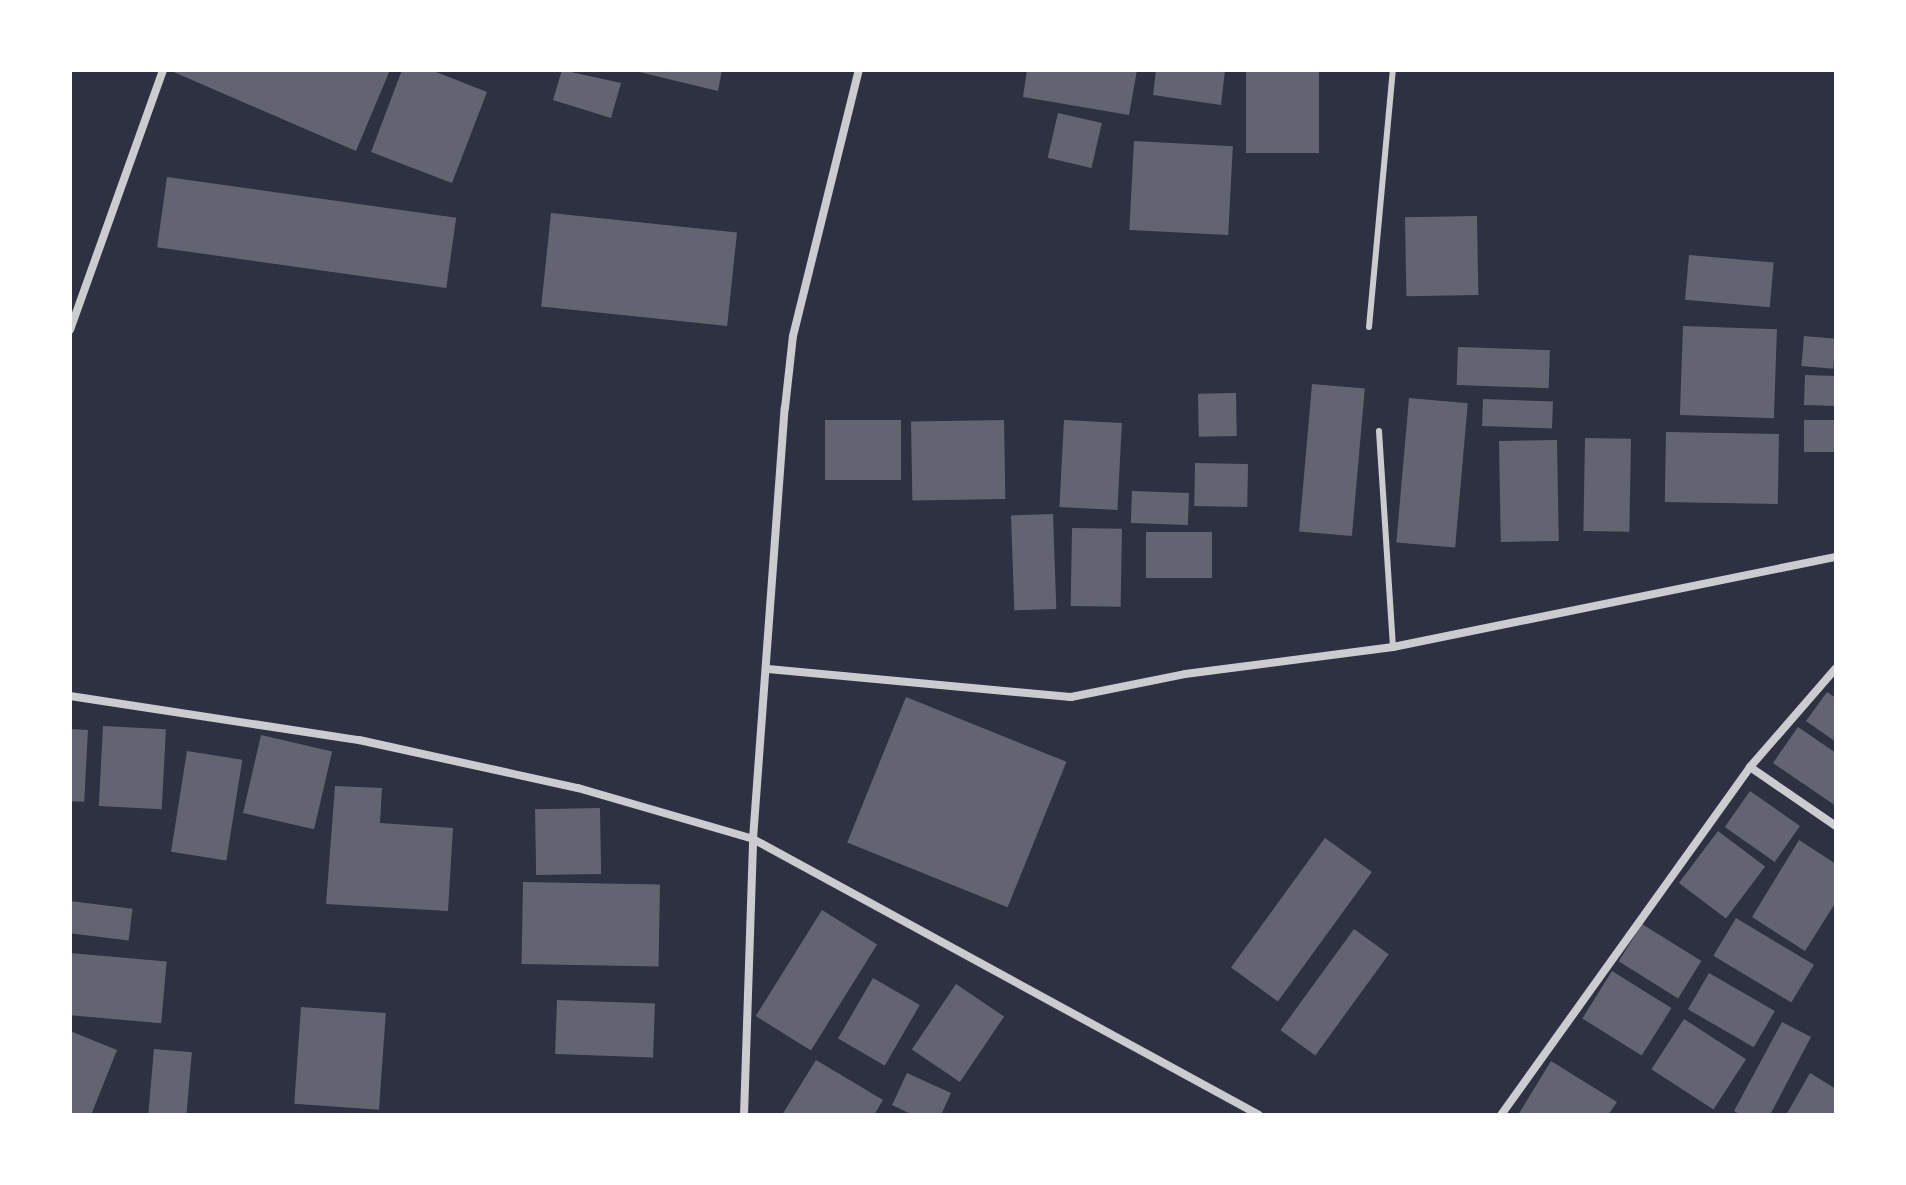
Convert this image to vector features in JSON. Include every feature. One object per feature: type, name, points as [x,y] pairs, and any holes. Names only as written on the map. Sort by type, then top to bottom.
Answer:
[{"type":"street","points":[[70,330],[163,70]]},
{"type":"street","points":[[744,1115],[753,839],[785,408],[793,336],[859,70]]},
{"type":"street","points":[[768,669],[1071,697],[1185,674],[1393,647],[1836,557]]},
{"type":"street","points":[[1501,1115],[1750,767],[1836,668]]},
{"type":"street","points":[[70,696],[359,740],[578,788],[753,839],[1259,1115]]},
{"type":"street","points":[[1750,767],[1836,826]]},
{"type":"lane","points":[[1369,327],[1393,70]]},
{"type":"lane","points":[[1379,431],[1393,647]]},
{"type":"building","points":[[169,70],[390,70],[356,151]]},
{"type":"building","points":[[402,70],[431,70],[487,92],[452,183],[371,152]]},
{"type":"building","points":[[562,70],[621,83],[611,118],[553,100]]},
{"type":"building","points":[[631,70],[722,70],[718,91]]},
{"type":"building","points":[[1027,70],[1137,70],[1129,115],[1023,97]]},
{"type":"building","points":[[1156,70],[1225,70],[1221,105],[1153,95]]},
{"type":"building","points":[[1246,70],[1319,70],[1319,153],[1246,153]]},
{"type":"building","points":[[1058,113],[1102,123],[1091,168],[1048,158]]},
{"type":"building","points":[[1134,141],[1233,146],[1228,235],[1129,230]]},
{"type":"building","points":[[167,177],[456,218],[446,288],[157,247]]},
{"type":"building","points":[[551,213],[737,233],[727,326],[541,306]]},
{"type":"building","points":[[1477,216],[1478,295],[1406,296],[1405,217]]},
{"type":"building","points":[[1689,255],[1774,262],[1770,307],[1685,300]]},
{"type":"building","points":[[1683,326],[1777,329],[1774,418],[1680,415]]},
{"type":"building","points":[[1804,336],[1836,339],[1833,369],[1801,366]]},
{"type":"building","points":[[1458,347],[1550,350],[1549,388],[1457,385]]},
{"type":"building","points":[[1805,375],[1836,376],[1835,406],[1804,405]]},
{"type":"building","points":[[1312,384],[1365,389],[1352,536],[1299,531]]},
{"type":"building","points":[[1236,393],[1237,436],[1199,437],[1198,394]]},
{"type":"building","points":[[1409,398],[1468,403],[1455,548],[1396,542]]},
{"type":"building","points":[[1483,399],[1553,401],[1552,428],[1482,426]]},
{"type":"building","points":[[825,420],[901,420],[901,480],[825,480]]},
{"type":"building","points":[[1004,420],[1005,499],[912,501],[911,422]]},
{"type":"building","points":[[1064,420],[1122,423],[1117,510],[1059,507]]},
{"type":"building","points":[[1804,420],[1836,420],[1836,452],[1804,452]]},
{"type":"building","points":[[1666,432],[1779,434],[1778,504],[1665,502]]},
{"type":"building","points":[[1585,438],[1631,439],[1629,532],[1583,531]]},
{"type":"building","points":[[1557,440],[1559,541],[1501,542],[1499,441]]},
{"type":"building","points":[[1195,463],[1248,464],[1247,507],[1194,506]]},
{"type":"building","points":[[1132,491],[1189,493],[1188,525],[1131,523]]},
{"type":"building","points":[[1053,514],[1056,609],[1014,610],[1011,515]]},
{"type":"building","points":[[1072,528],[1122,529],[1121,607],[1071,606]]},
{"type":"building","points":[[1146,532],[1212,532],[1212,578],[1146,578]]},
{"type":"building","points":[[1827,692],[1836,698],[1836,742],[1806,721]]},
{"type":"building","points":[[906,697],[1066,762],[1008,907],[847,843]]},
{"type":"building","points":[[103,726],[166,729],[162,809],[99,806]]},
{"type":"building","points":[[1798,727],[1836,753],[1836,806],[1773,763]]},
{"type":"building","points":[[70,729],[88,730],[84,802],[70,801]]},
{"type":"building","points":[[261,735],[332,751],[314,829],[243,813]]},
{"type":"building","points":[[187,751],[242,760],[226,861],[171,852]]},
{"type":"building","points":[[335,786],[382,788],[380,823],[453,828],[448,911],[326,904]]},
{"type":"building","points":[[1750,791],[1800,826],[1775,862],[1725,827]]},
{"type":"building","points":[[600,808],[601,874],[536,875],[535,809]]},
{"type":"building","points":[[1718,831],[1765,867],[1726,918],[1679,883]]},
{"type":"building","points":[[1325,838],[1372,872],[1278,1002],[1231,967]]},
{"type":"building","points":[[1799,840],[1836,864],[1836,902],[1805,951],[1752,917]]},
{"type":"building","points":[[523,882],[660,884],[659,966],[522,964]]},
{"type":"building","points":[[70,901],[133,909],[129,940],[70,933]]},
{"type":"building","points":[[822,910],[877,944],[811,1050],[756,1016]]},
{"type":"building","points":[[1736,918],[1814,965],[1791,1003],[1713,956]]},
{"type":"building","points":[[1642,924],[1701,961],[1678,998],[1619,961]]},
{"type":"building","points":[[1354,929],[1389,954],[1315,1055],[1281,1030]]},
{"type":"building","points":[[70,953],[167,961],[161,1023],[70,1015]]},
{"type":"building","points":[[1612,971],[1671,1008],[1642,1056],[1582,1018]]},
{"type":"building","points":[[1709,973],[1775,1011],[1754,1047],[1688,1009]]},
{"type":"building","points":[[873,978],[920,1005],[885,1066],[838,1039]]},
{"type":"building","points":[[956,984],[1004,1016],[960,1082],[912,1049]]},
{"type":"building","points":[[557,1000],[655,1003],[653,1057],[555,1054]]},
{"type":"building","points":[[301,1007],[386,1013],[379,1110],[294,1104]]},
{"type":"building","points":[[1684,1019],[1746,1059],[1713,1110],[1651,1069]]},
{"type":"building","points":[[1782,1022],[1811,1037],[1770,1115],[1741,1115],[1734,1111]]},
{"type":"building","points":[[70,1031],[117,1050],[91,1115],[70,1115]]},
{"type":"building","points":[[154,1049],[192,1052],[186,1115],[148,1115]]},
{"type":"building","points":[[816,1060],[883,1100],[874,1115],[782,1115]]},
{"type":"building","points":[[1551,1061],[1617,1102],[1608,1115],[1518,1115]]},
{"type":"building","points":[[907,1073],[951,1093],[941,1115],[913,1115],[892,1105]]},
{"type":"building","points":[[1810,1073],[1836,1089],[1836,1115],[1786,1115]]}]
